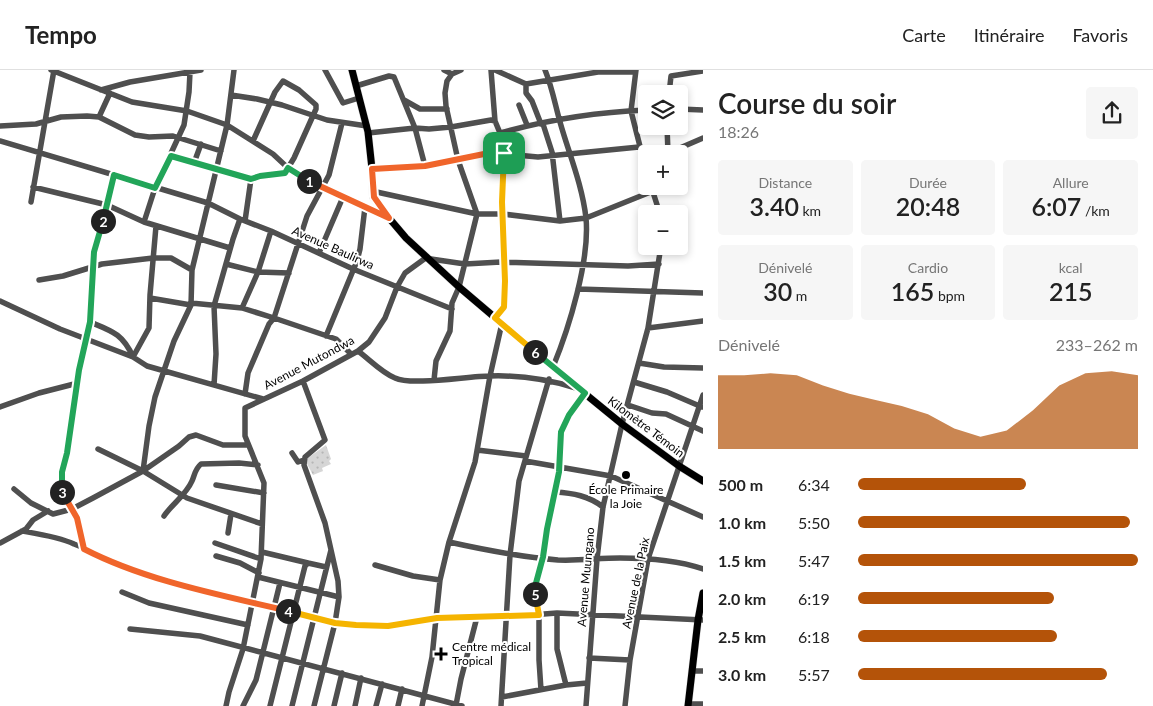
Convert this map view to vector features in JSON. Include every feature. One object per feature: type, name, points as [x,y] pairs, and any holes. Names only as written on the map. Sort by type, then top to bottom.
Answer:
[{"type":"main road","points":[[352,70],[367,130],[372,169],[372,191]]},
{"type":"main road","name":"Kilomètre Témoin","points":[[372,191],[376,202],[389,218],[459,287],[622,424],[679,466],[703,481]]},
{"type":"main road","points":[[688,705],[703,593]]},
{"type":"street","points":[[31,202],[32,187],[46,122],[53,70],[132,102],[187,111],[227,125],[273,154],[288,168],[322,188],[389,218]]},
{"type":"street","points":[[143,471],[155,397],[174,341],[191,304],[192,270],[227,125],[234,70]]},
{"type":"street","points":[[325,70],[343,104],[359,98]]},
{"type":"street","points":[[444,70],[452,74]]},
{"type":"street","points":[[434,380],[436,360],[452,326],[454,299],[459,287],[477,214],[458,160],[445,93],[447,81],[452,74],[461,70]]},
{"type":"street","points":[[491,70],[495,121],[500,133],[504,153],[503,214],[506,263],[504,307],[495,318]]},
{"type":"street","points":[[495,70],[526,84],[597,71],[636,71],[632,111],[639,145]]},
{"type":"street","points":[[545,70],[578,176],[586,218],[583,265],[578,288],[562,346],[553,367]]},
{"type":"street","points":[[101,90],[130,82],[196,71],[184,125],[155,188],[144,222]]},
{"type":"street","points":[[670,85],[671,76],[703,71]]},
{"type":"street","points":[[356,86],[392,76],[415,128],[425,166]]},
{"type":"street","points":[[171,156],[251,179],[285,173],[316,109],[314,104],[283,80],[270,102],[253,141]]},
{"type":"street","points":[[526,84],[526,93],[532,101],[552,152],[560,221]]},
{"type":"street","points":[[99,117],[110,93]]},
{"type":"street","points":[[230,95],[270,102],[312,116],[367,130],[429,129],[495,121]]},
{"type":"street","points":[[404,100],[420,108],[447,109]]},
{"type":"street","points":[[519,105],[527,125]]},
{"type":"street","points":[[688,109],[703,110]]},
{"type":"street","points":[[500,133],[527,125],[638,111]]},
{"type":"street","points":[[0,126],[46,122],[75,115],[99,117],[135,135],[149,137],[173,136],[221,151]]},
{"type":"street","points":[[245,394],[248,373],[269,324],[274,318],[307,216],[329,175],[342,123]]},
{"type":"street","points":[[686,145],[703,138]]},
{"type":"street","name":"Avenue Baulirwa","points":[[0,141],[208,203],[353,269],[452,309]]},
{"type":"street","points":[[194,163],[201,144]]},
{"type":"street","points":[[372,169],[425,166],[484,154],[504,153],[538,157],[638,147]]},
{"type":"street","points":[[84,549],[77,518],[62,491],[62,474],[90,322],[94,252],[114,175]]},
{"type":"street","points":[[214,385],[216,354],[214,306],[230,248],[243,220],[251,179]]},
{"type":"street","points":[[32,187],[107,205],[144,222],[230,248]]},
{"type":"street","points":[[372,191],[477,214],[503,214],[560,221],[586,218],[638,195]]},
{"type":"street","points":[[319,253],[343,197]]},
{"type":"street","points":[[326,336],[360,249],[365,207]]},
{"type":"street","points":[[133,357],[149,328],[156,226]]},
{"type":"street","points":[[242,308],[258,272],[271,231]]},
{"type":"street","name":"Avenue Muungano","points":[[586,706],[597,558],[603,507],[622,424],[648,328],[660,255]]},
{"type":"street","points":[[39,280],[63,276],[93,266],[153,258],[170,258],[192,270]]},
{"type":"street","points":[[429,258],[465,264],[506,263],[628,266],[659,264]]},
{"type":"street","name":"Avenue Mutondwa","points":[[248,445],[245,436],[245,408],[303,381],[358,351],[369,342],[385,318],[397,287],[405,273],[429,258]]},
{"type":"street","points":[[226,264],[258,272],[289,273]]},
{"type":"street","points":[[578,288],[654,293],[703,293]]},
{"type":"street","points":[[150,298],[191,304],[242,308],[336,339],[351,354]]},
{"type":"street","points":[[0,300],[87,339],[133,357],[147,366],[263,399]]},
{"type":"street","points":[[648,328],[703,321]]},
{"type":"street","points":[[90,322],[119,335],[128,345],[133,357]]},
{"type":"street","points":[[422,706],[432,657],[440,580],[448,542],[463,502],[478,450],[490,376],[502,323]]},
{"type":"street","points":[[358,351],[396,379],[434,380],[523,376],[549,379],[578,388]]},
{"type":"street","points":[[640,363],[664,367],[703,368]]},
{"type":"street","points":[[501,706],[505,617],[519,481],[549,379]]},
{"type":"street","points":[[303,381],[325,440],[304,457],[304,460],[332,548],[338,576],[339,597],[335,623],[314,706]]},
{"type":"street","points":[[634,382],[667,392],[701,407]]},
{"type":"street","points":[[0,407],[39,393],[78,383]]},
{"type":"street","points":[[541,690],[539,615],[535,589],[543,557],[559,468],[561,432],[564,424],[585,393]]},
{"type":"street","name":"Avenue de la Paix","points":[[625,706],[630,660],[648,559],[692,426],[701,407],[703,396]]},
{"type":"street","points":[[628,405],[652,413],[666,414],[703,430]]},
{"type":"street","points":[[14,489],[31,503],[55,514],[72,509],[143,471],[192,435],[223,445],[248,445],[263,479],[262,555],[243,649],[226,706]]},
{"type":"street","points":[[98,449],[143,471],[182,495],[231,514],[241,514],[262,524]]},
{"type":"street","points":[[478,450],[526,459],[559,468],[611,476],[703,517]]},
{"type":"street","points":[[292,453],[298,462],[304,460]]},
{"type":"street","points":[[164,516],[187,490],[195,471],[201,464],[239,463],[258,465]]},
{"type":"street","points":[[216,485],[264,493]]},
{"type":"street","points":[[555,492],[572,493],[596,501],[603,507]]},
{"type":"street","points":[[0,543],[22,531],[33,520],[48,511]]},
{"type":"street","points":[[228,533],[231,514]]},
{"type":"street","points":[[22,531],[57,538],[127,568],[185,586],[335,623],[388,626],[437,618],[505,617],[557,613],[700,620]]},
{"type":"street","points":[[448,542],[510,555],[543,557],[557,560],[597,558],[648,559],[692,565],[703,569]]},
{"type":"street","points":[[215,543],[262,555],[326,567]]},
{"type":"street","points":[[292,706],[332,548]]},
{"type":"street","points":[[216,556],[240,563],[258,575],[280,583],[339,597]]},
{"type":"street","points":[[270,706],[299,588],[305,566],[308,563]]},
{"type":"street","points":[[375,565],[413,576],[440,580]]},
{"type":"street","points":[[243,706],[256,680],[280,583]]},
{"type":"street","points":[[122,592],[161,606],[248,625]]},
{"type":"street","points":[[557,613],[557,649],[566,685]]},
{"type":"street","points":[[130,629],[200,636],[459,705],[461,679],[477,617]]},
{"type":"street","points":[[589,658],[630,660]]},
{"type":"street","points":[[692,670],[703,671]]},
{"type":"street","points":[[334,706],[342,673]]},
{"type":"street","points":[[355,706],[361,678]]},
{"type":"street","points":[[502,697],[587,683]]},
{"type":"street","points":[[376,706],[382,684]]},
{"type":"street","points":[[398,706],[402,689]]},
{"type":"street","points":[[688,705],[703,704]]},
{"type":"shaded area","points":[[326,445],[331,464],[322,468],[323,471],[313,475],[305,460]]},
{"type":"place","name":"École Primaire la Joie","points":[[626,475]]},
{"type":"place","name":"Centre médical Tropical","points":[[441,654]]},
{"type":"route","points":[[504,153],[502,202],[506,263],[504,307],[495,318],[585,393],[569,415],[561,432],[559,472],[535,589],[539,615],[437,618],[388,626],[335,623],[185,586],[127,568],[84,549],[77,518],[62,491],[62,472],[67,453],[79,370],[90,322],[94,252],[114,175],[155,188],[171,156],[251,179],[270,174],[285,173],[288,168],[322,188],[389,218],[380,208],[374,197],[372,191],[372,169],[425,166],[484,154],[504,153]]}]
